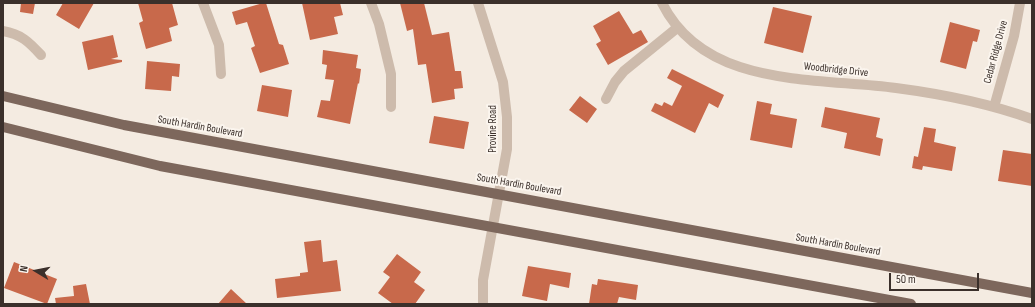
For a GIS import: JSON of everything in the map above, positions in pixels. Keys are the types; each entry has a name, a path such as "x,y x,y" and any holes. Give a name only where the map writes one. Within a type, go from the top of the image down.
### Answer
{"main road":[{"name":"South Hardin Boulevard","path":"3,96 124,125 1032,293"},
{"path":"3,127 160,166 911,304"}],"street":[{"path":"203,3 219,45 221,74"},
{"path":"371,3 379,24 391,74 391,107"},
{"name":"Provine Road","path":"478,3 503,82 507,117 507,149 483,280 483,304"},
{"name":"Woodbridge Drive","path":"662,3 667,14 694,44 704,51 740,68 803,79 895,88 956,97 1032,119"},
{"name":"Cedar Ridge Drive","path":"994,107 1014,36 1020,3"},
{"path":"606,99 615,82 624,71 678,28"},
{"path":"3,31 28,40 41,55"}],"building":[{"path":"21,3 35,3 33,14 20,12"},
{"path":"63,3 94,3 79,29 56,15"},
{"path":"138,3 172,3 178,25 169,28 172,41 146,49 139,23 143,21"},
{"path":"266,3 279,44 283,45 289,64 260,73 251,48 255,46 247,22 236,25 232,12"},
{"path":"302,3 340,3 343,15 334,17 338,34 310,40"},
{"path":"400,3 424,3 432,35 449,32 455,71 461,71 463,88 454,89 455,99 432,103 426,64 418,65 413,29 407,31"},
{"path":"773,7 812,16 803,53 764,43"},
{"path":"619,11 633,34 641,30 648,42 608,65 596,44 601,41 593,26"},
{"path":"950,22 980,30 977,42 973,41 966,69 940,62"},
{"path":"113,35 118,57 111,59 122,60 122,62 88,70 82,42"},
{"path":"323,50 358,55 356,68 361,69 350,124 317,117 321,100 330,101 334,80 325,79 327,65 322,64"},
{"path":"147,61 180,64 179,77 172,76 171,91 145,89"},
{"path":"672,69 724,95 718,108 709,103 695,133 651,111 655,103 662,106 664,102 672,106 682,86 667,78"},
{"path":"262,85 292,90 288,117 257,111"},
{"path":"580,96 597,109 587,123 569,110"},
{"path":"757,101 772,104 770,114 797,119 792,148 750,140"},
{"path":"825,107 880,118 876,137 883,139 880,156 844,148 847,133 821,127"},
{"path":"434,116 469,122 464,149 429,143"},
{"path":"924,127 936,129 934,142 956,147 952,171 923,166 922,170 912,168 914,156 918,157"},
{"path":"1003,150 1032,154 1032,186 998,181"},
{"path":"321,240 323,262 337,260 341,291 277,298 275,279 300,276 300,273 308,272 304,242"},
{"path":"397,254 421,272 414,282 425,290 415,304 393,304 378,293 390,277 383,272"},
{"path":"14,262 57,279 47,304 4,288"},
{"path":"528,266 571,273 569,288 550,284 547,301 522,296"},
{"path":"598,279 638,285 636,300 619,297 617,304 589,304 592,284 597,285"},
{"path":"86,284 90,304 56,304 55,298 74,296 73,286"},
{"path":"231,289 247,304 218,304"}]}
